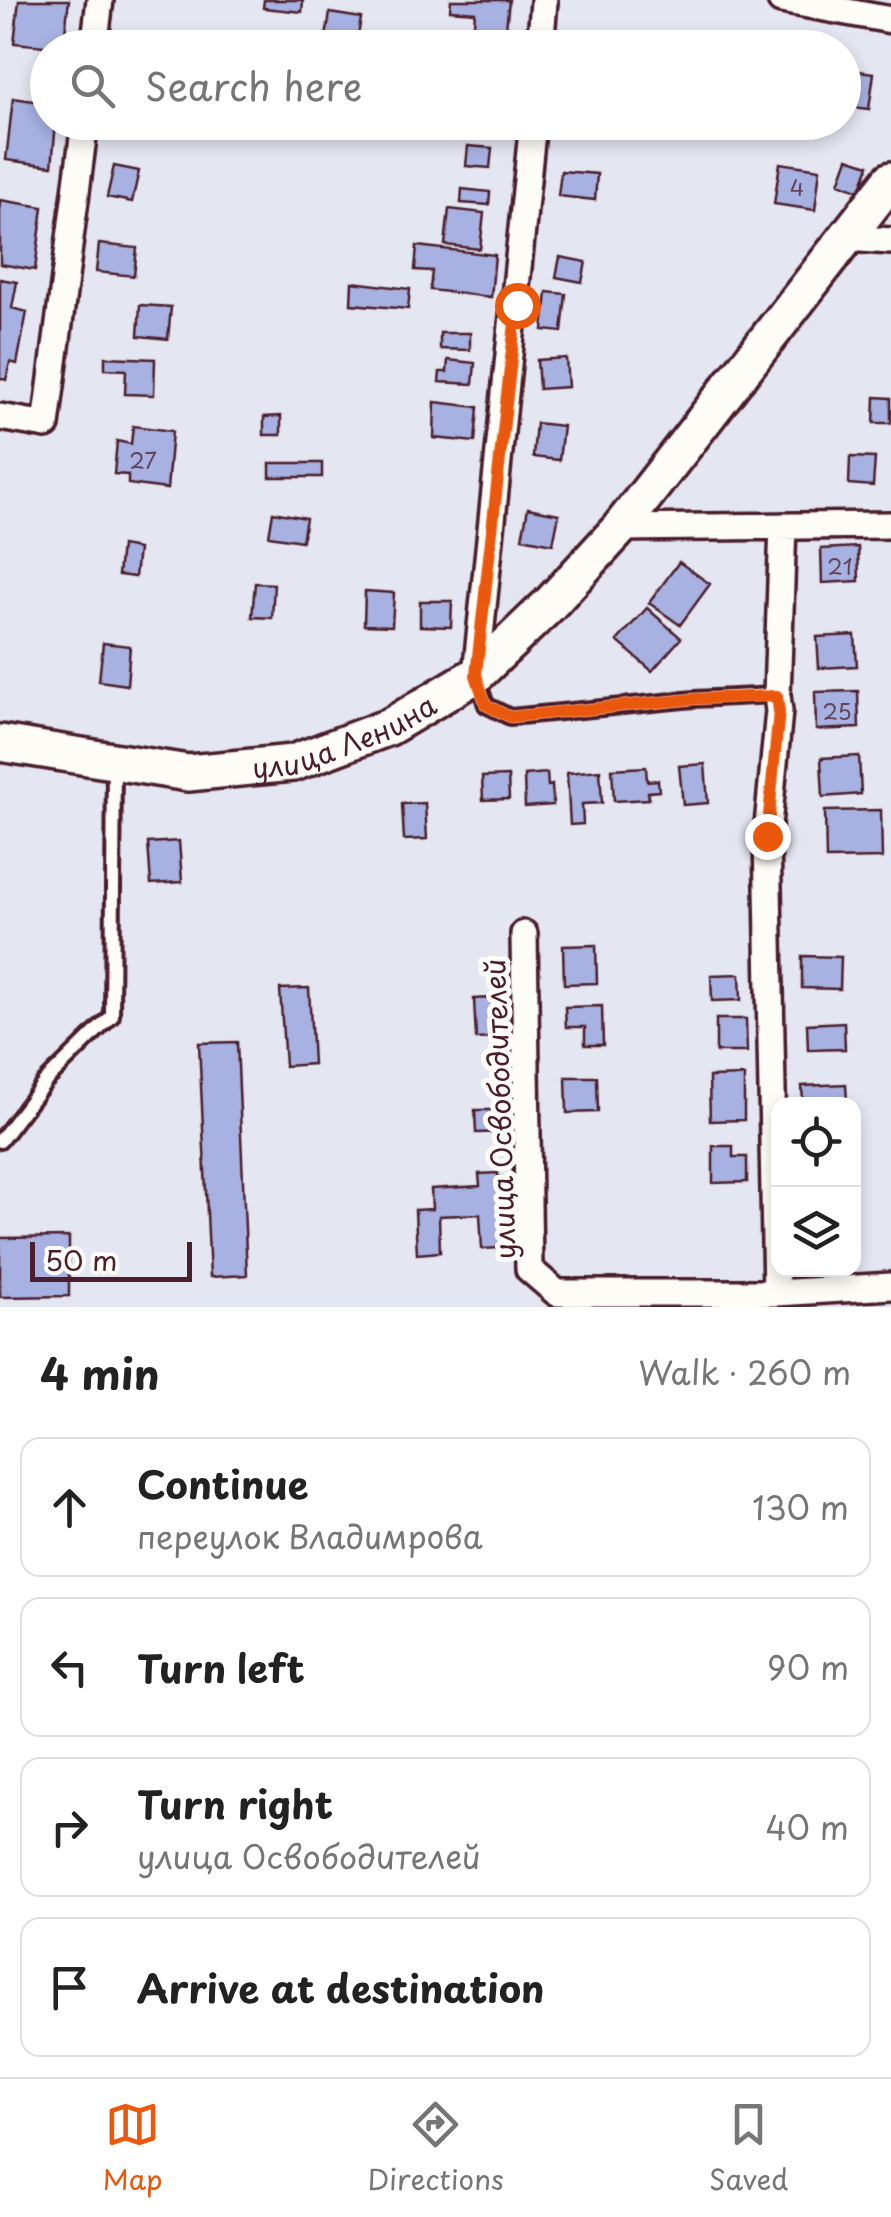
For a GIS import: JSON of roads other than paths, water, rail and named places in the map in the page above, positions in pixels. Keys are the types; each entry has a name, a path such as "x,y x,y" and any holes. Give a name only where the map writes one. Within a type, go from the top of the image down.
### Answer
{"main road":[{"name":"улица Ленина","path":"0,743 188,773 293,763 389,726 476,675 550,604 620,528 891,180"}],"street":[{"path":"96,30 100,0"},
{"path":"781,0 891,20"},
{"path":"542,30 544,2"},
{"path":"0,417 46,425 83,140"},
{"path":"476,675 532,140"},
{"path":"846,238 891,241"},
{"path":"620,528 891,524"},
{"path":"776,1293 767,836 779,711 783,526"},
{"name":"улица Освободителей","path":"524,934 530,1269 557,1293 776,1293 891,1286"}],"lane":[{"path":"476,675 486,705 510,717 694,699 777,696"},
{"path":"0,1141 45,1082 112,1016 114,761"}]}
